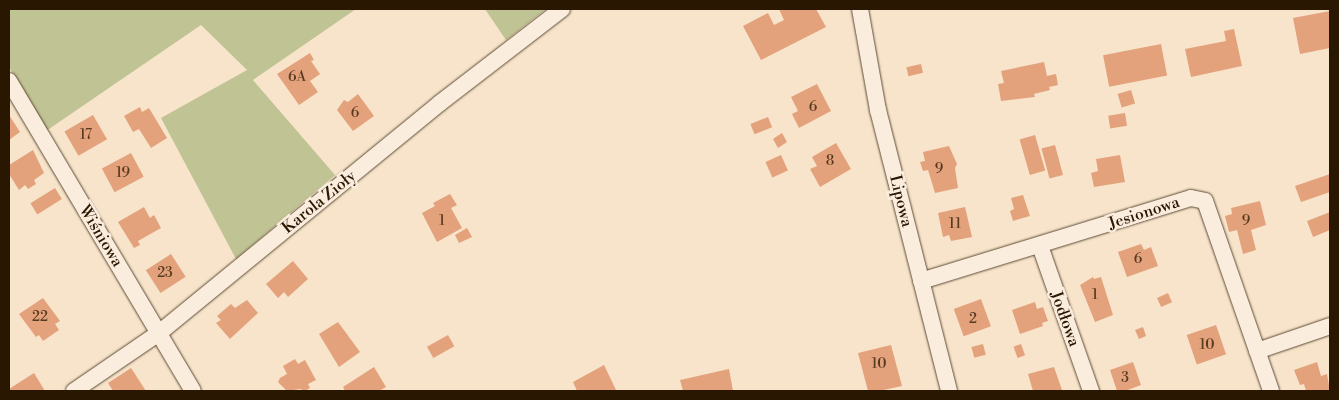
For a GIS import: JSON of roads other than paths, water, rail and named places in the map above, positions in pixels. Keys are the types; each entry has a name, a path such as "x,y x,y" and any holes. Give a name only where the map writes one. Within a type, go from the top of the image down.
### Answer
{"street":[{"name":"Karola Zioły","path":"74,391 159,333 440,103 562,9"},
{"name":"Lipowa","path":"860,9 878,110 950,391"},
{"name":"Wiśniowa","path":"9,81 193,391"},
{"name":"Jesionowa","path":"921,281 1040,246 1190,198 1204,201 1271,391"},
{"name":"Jodłowa","path":"1040,246 1091,391"},
{"path":"1257,351 1330,326"}]}
